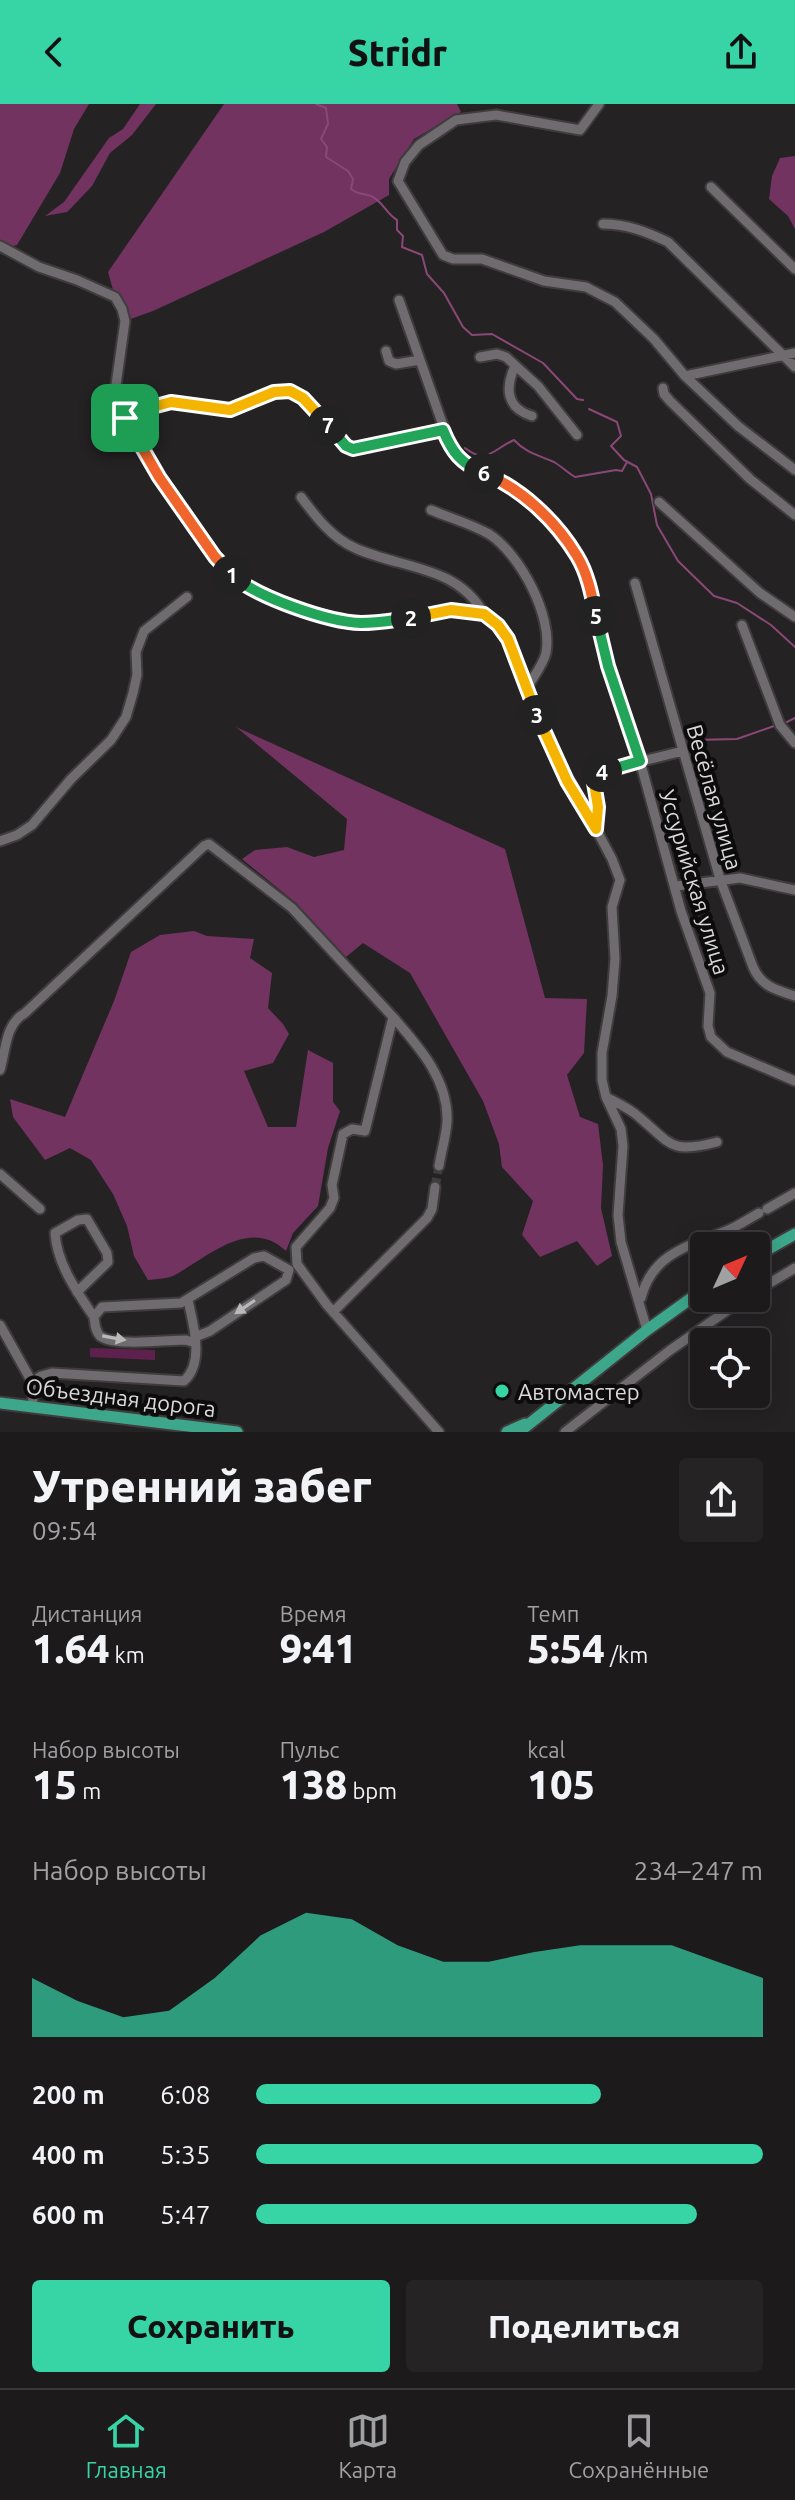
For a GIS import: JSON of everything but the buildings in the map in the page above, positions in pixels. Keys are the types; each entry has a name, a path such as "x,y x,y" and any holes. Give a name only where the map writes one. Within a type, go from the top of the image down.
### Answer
{"main road":[{"path":"770,1248 795,1234"},
{"path":"519,1432 690,1299"},
{"name":"Объездная дорога","path":"0,1403 237,1432"},
{"path":"507,1432 539,1415"}],"street":[{"path":"599,104 580,130 496,115 456,120 419,145 405,162 398,181 443,255 453,259 482,259 544,281 586,287 615,302 654,339 685,376 738,426 795,470"},
{"path":"711,187 795,269"},
{"path":"603,224 641,230 668,242 790,355 795,367"},
{"path":"0,246 39,267 115,297 125,321 115,392 117,405 142,450 196,530 225,569 239,582 273,599 329,618 359,623 387,622 451,610 484,614"},
{"path":"125,418 171,402 230,410 274,392 290,391 303,398 350,448 443,430 399,300"},
{"path":"386,351 389,361 396,364 420,360"},
{"path":"480,357 497,354 506,357 538,386 577,435"},
{"path":"685,376 790,355"},
{"path":"515,366 508,382 508,396 522,413 532,416"},
{"path":"663,388 670,401 750,479 795,515"},
{"name":"Уссурийская улица","path":"443,430 452,451 472,468 500,480 537,507 577,556 588,582 608,666 640,761 681,911 710,993 708,1026 717,1045 727,1052 795,1081"},
{"path":"301,497 320,522 342,540 356,549 437,572 470,595 484,614 498,625 508,639 528,686 544,734 612,859 620,880 612,907 615,959 602,1080 606,1097 621,1129 623,1146 618,1215 621,1242 647,1330"},
{"path":"659,502 760,593 795,617"},
{"path":"431,510 496,540 536,592 546,625 546,653 528,686"},
{"name":"Весёлая улица","path":"635,583 720,879 758,978 769,987 795,996"},
{"path":"0,841 32,825 71,779 111,740 126,717 137,675 136,652 144,631 187,597"},
{"path":"742,625 780,725 795,743"},
{"path":"596,829 595,778 610,769 683,751"},
{"path":"0,1070 11,1023 209,844 292,908 393,1017 426,1058 444,1095 447,1124 439,1166"},
{"path":"676,886 720,879 761,881 795,890"},
{"path":"393,1017 365,1131 352,1129 343,1134 332,1185 333,1200 330,1208 296,1247 297,1264 333,1312 439,1432"},
{"path":"606,1097 638,1116 664,1140 679,1147 691,1149 717,1142"},
{"path":"0,1174 40,1209"},
{"path":"333,1312 427,1218 432,1209 435,1187"},
{"path":"640,1302 644,1286 670,1254 683,1246 729,1230 795,1193"},
{"path":"77,1292 108,1262 107,1253 87,1219 78,1220 55,1233 56,1249 77,1292 94,1317 97,1332 113,1341 195,1340 286,1280 289,1270 264,1256 254,1258 181,1303 102,1307 94,1317"},
{"path":"770,1283 795,1268"},
{"path":"32,1382 52,1373 184,1381 195,1366 195,1340 188,1300"},
{"path":"565,1432 725,1312"},
{"path":"0,1325 32,1382 33,1405"}],"shaded area":[{"path":"0,104 89,104 74,129 60,173 17,245 0,249"},
{"path":"140,104 156,104 132,135 110,153 92,186 67,212 45,216 64,202 109,138 123,129"},
{"path":"224,104 457,104 461,112 414,139 389,179 389,195 324,232 125,321 108,272"},
{"path":"795,156 795,229 788,216 769,199 772,176 780,158"},
{"path":"236,727 505,849 545,998 587,999 584,1053 567,1075 580,1117 598,1124 603,1165 601,1208 612,1256 597,1266 577,1241 540,1257 522,1235 533,1201 502,1167 499,1144 483,1101 410,973 363,943 346,957 296,903 242,859 255,850 287,847 314,857 344,850 347,819"},
{"path":"194,931 207,936 254,939 250,958 272,973 268,1008 289,1034 273,1063 244,1071 268,1127 296,1127 308,1050 333,1063 333,1102 340,1111 328,1148 318,1206 293,1233 286,1251 272,1241 243,1239 214,1251 173,1276 148,1280 134,1256 127,1226 113,1194 91,1160 70,1148 45,1160 13,1117 10,1099 65,1117 114,1001 131,952 160,935"},
{"path":"90,1348 155,1350 155,1360 90,1357"}],"waterway":[{"path":"316,104 326,108 328,124 321,139 327,147 326,157 348,171 353,179 351,189 375,198 397,220 397,230 403,236 402,247 422,255 427,274 444,293 463,327 472,335 492,334 543,363 577,399 583,400"},
{"path":"589,409 617,422 621,436 611,446 624,460 637,467 651,494 657,525 678,561 714,596 737,603 771,625 795,647"},
{"path":"465,448 484,456 514,440 575,477 622,471 627,462"},
{"path":"785,723 795,718"},
{"path":"693,740 737,739 774,726"}],"tunnel":[{"path":"435,1187 439,1166"}],"place":[{"name":"Автомастер","path":"502,1391"}],"route":[{"path":"290,391 303,398 346,446 353,449 443,430 452,451 460,460 500,480 537,507 577,556 588,582 608,666 640,761 610,769 595,778 598,807 596,829 544,734 528,686 508,639 498,625 484,614 451,610 387,622 359,623 329,618 273,599 239,582 215,557 159,477 125,418 171,402 230,410 274,392 290,391"}]}
